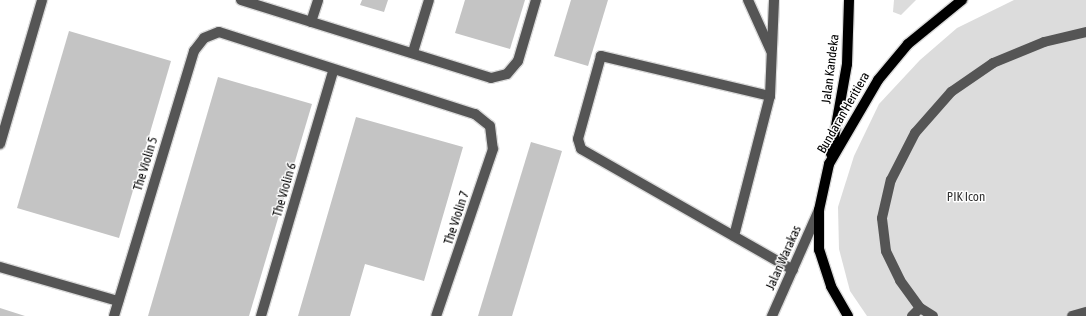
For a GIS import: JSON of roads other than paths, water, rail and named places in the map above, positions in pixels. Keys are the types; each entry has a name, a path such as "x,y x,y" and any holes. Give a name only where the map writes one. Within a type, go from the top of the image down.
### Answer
{"main road":[{"name":"Jalan Kandeka","path":"829,164 847,64 849,0"},
{"name":"Bundaran Heritiera","path":"848,316 831,286 819,250 819,210 829,164 878,80 908,44 962,0"}],"street":[{"path":"0,144 42,0"},
{"path":"241,0 413,52 491,78 507,74 518,61 536,0"},
{"path":"311,22 318,0"},
{"path":"413,52 429,0"},
{"path":"748,0 772,53"},
{"path":"734,236 770,96 774,0"},
{"name":"The Violin 5","path":"114,316 194,51 204,38 219,32 333,71"},
{"path":"933,316 920,308 900,280 886,251 882,218 891,180 915,133 952,92 993,63 1044,42 1086,32"},
{"path":"770,96 601,56 578,139 581,149 793,270"},
{"name":"The Violin 7","path":"333,71 475,114 490,126 493,149 436,316"},
{"name":"The Violin 6","path":"261,316 333,71"},
{"name":"Jalan Warakas","path":"772,316 819,210"},
{"path":"0,267 118,302"},
{"path":"912,316 920,308"},
{"path":"1072,316 1086,312"}],"park label":[{"name":"PIK Icon","path":"966,197"}]}
